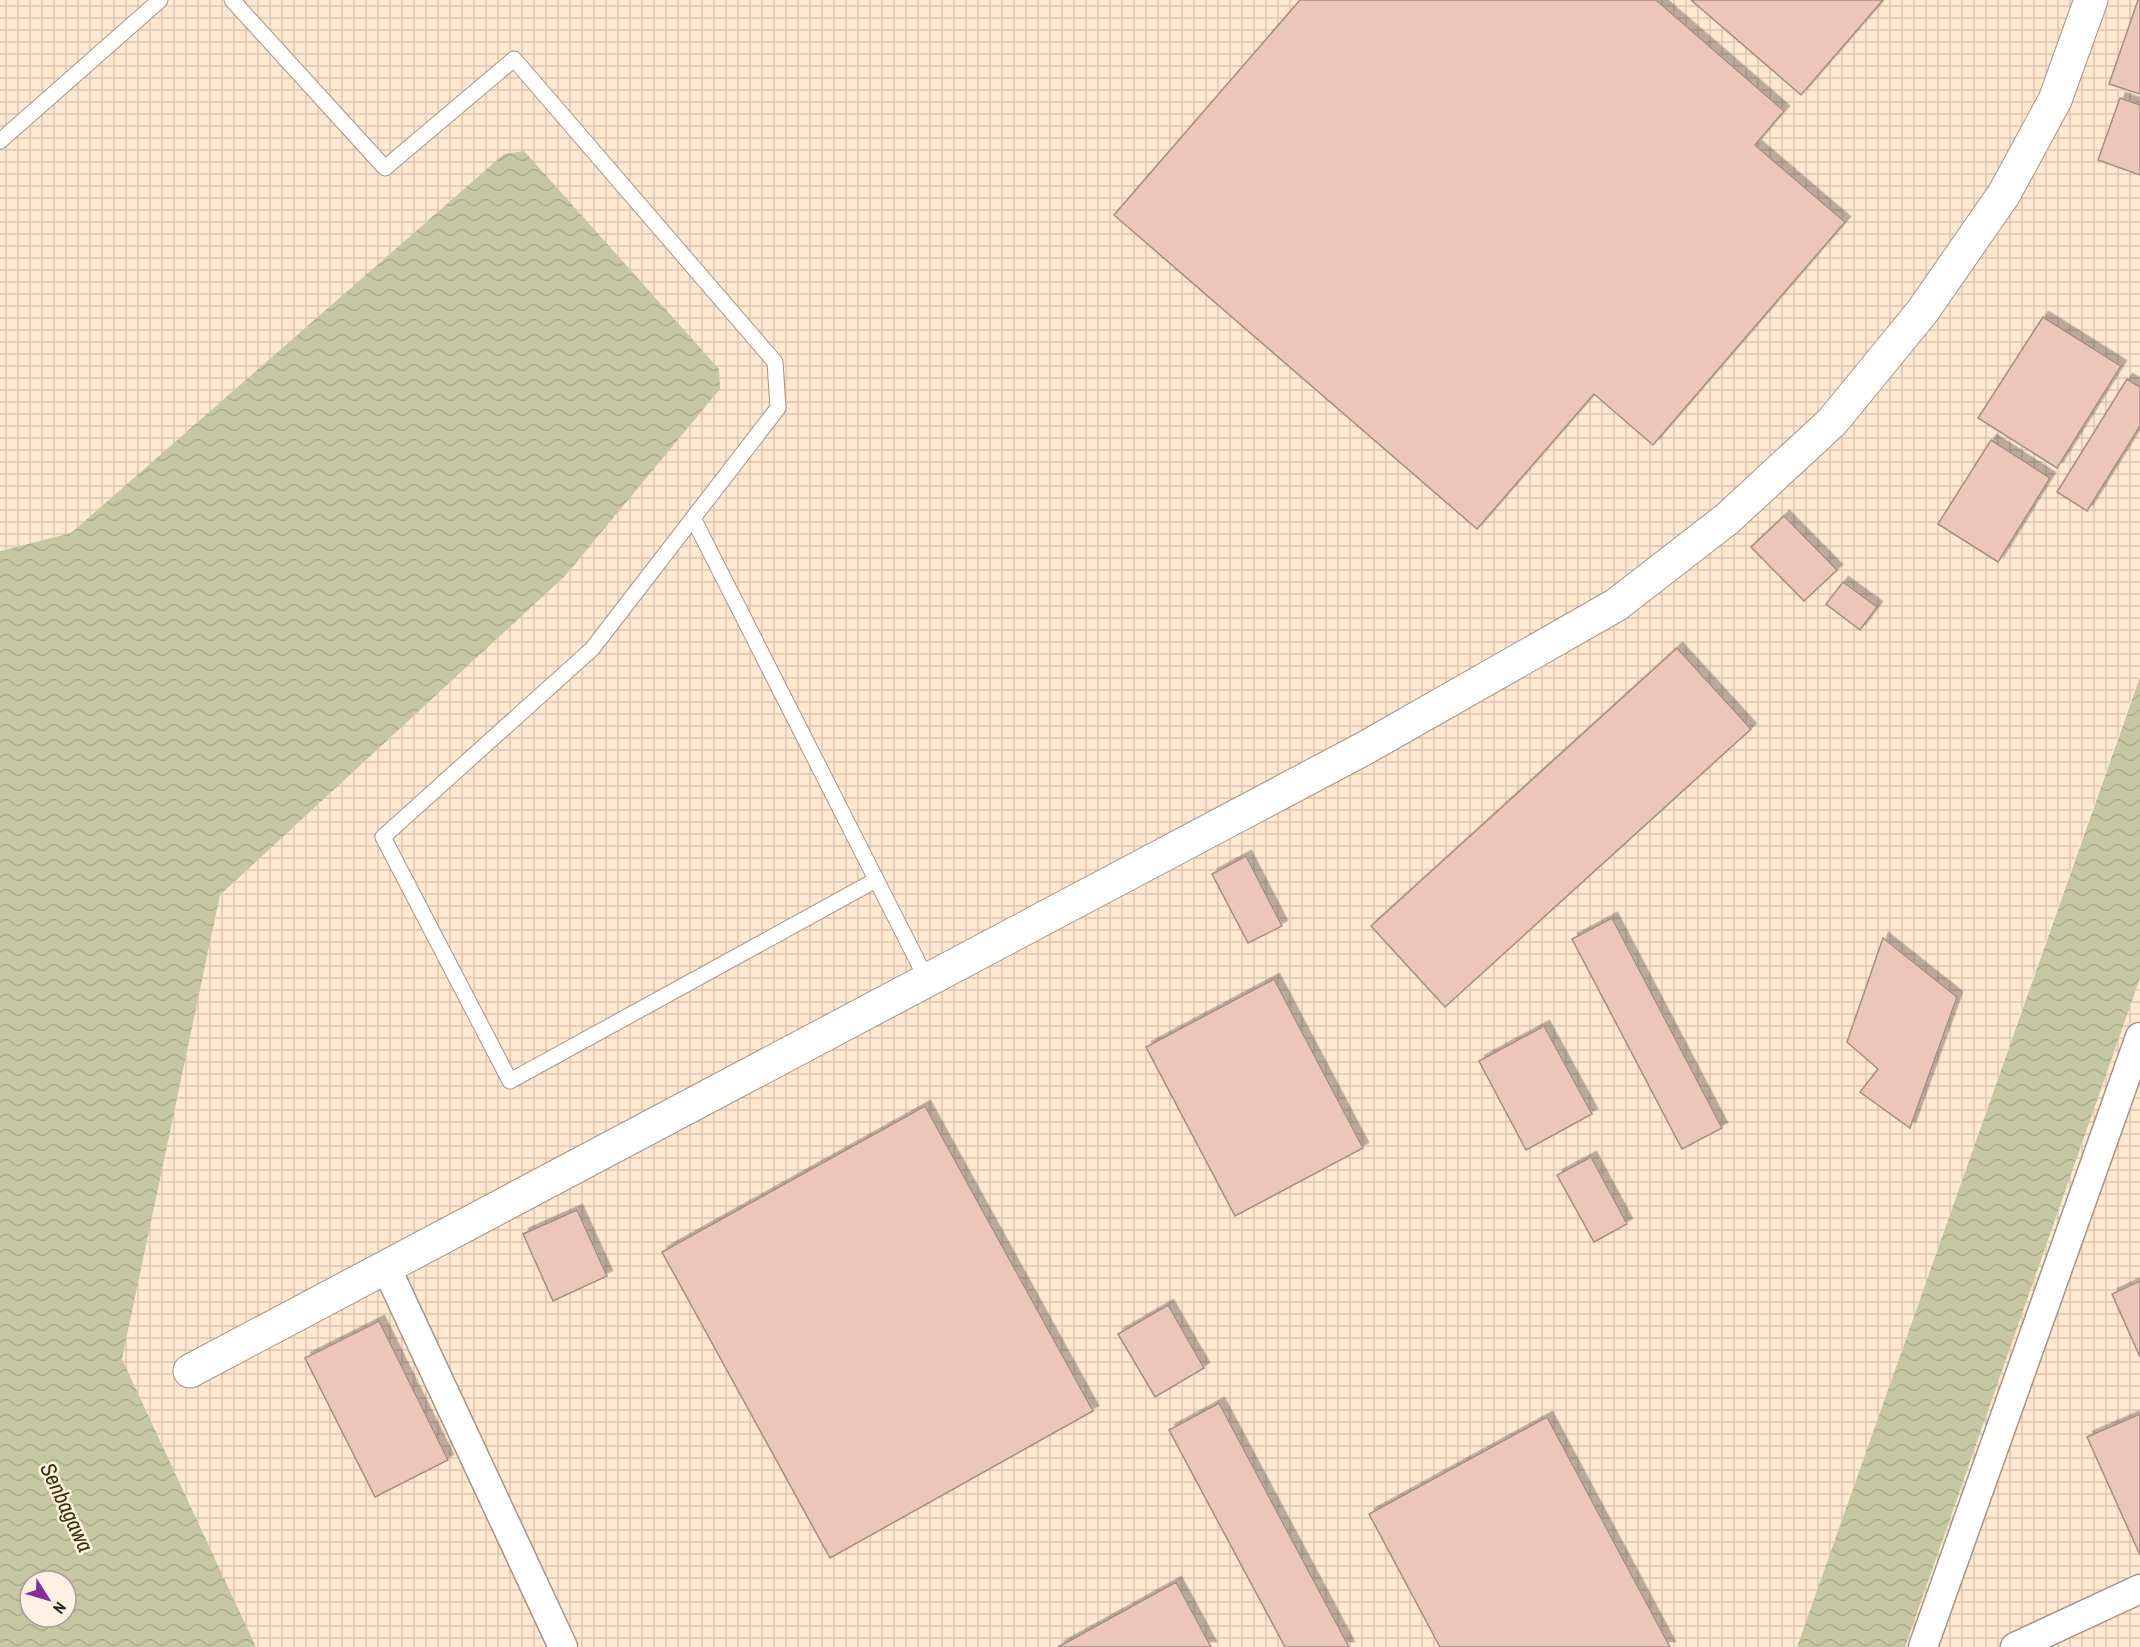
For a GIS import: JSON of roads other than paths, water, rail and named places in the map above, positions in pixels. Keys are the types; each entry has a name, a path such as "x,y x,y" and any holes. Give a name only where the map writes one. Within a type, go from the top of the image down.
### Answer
{"street":[{"path":"190,1371 1365,748 1616,605 1727,519 1832,422 1928,303 2004,194 2055,100 2091,0"},
{"path":"1923,1647 2140,1037"},
{"path":"386,1267 563,1647"},
{"path":"2015,1647 2140,1589"}],"lane":[{"path":"0,141 160,0"},
{"path":"232,0 385,168 514,59 775,362 778,408 592,649 383,837 510,1081 876,880"},
{"path":"693,518 927,980"}],"water":[{"name":"Senbagawa","path":"524,151 719,369 720,389 566,575 220,895 122,1359 256,1647 0,1647 0,551 71,533 504,154"},
{"path":"2140,677 2140,978 1905,1647 1797,1647"}]}
